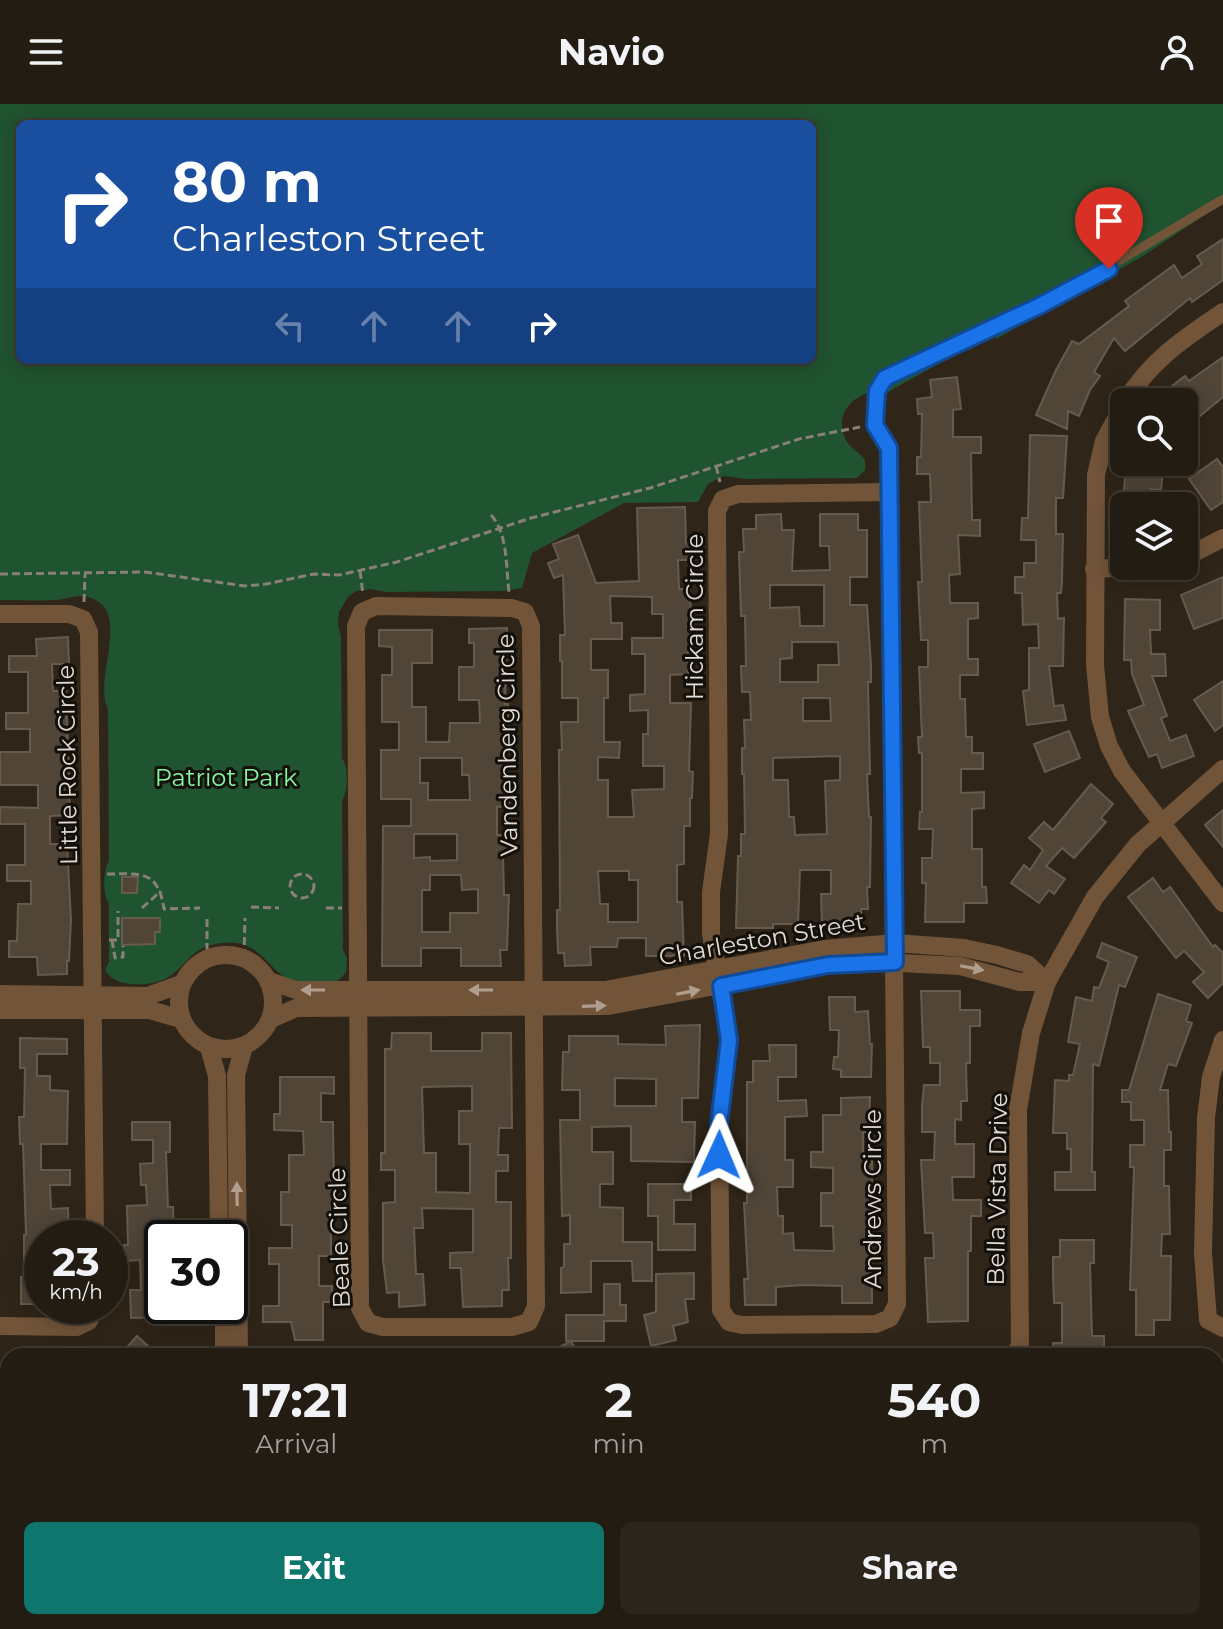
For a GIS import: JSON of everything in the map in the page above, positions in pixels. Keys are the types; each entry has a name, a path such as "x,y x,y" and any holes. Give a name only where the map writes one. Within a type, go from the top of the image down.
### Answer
{"street":[{"path":"1133,388 1141,376 1167,351 1223,312"},
{"path":"875,425 889,448 895,952"},
{"path":"1110,430 1096,475 1095,665 1100,717 1109,746 1122,771 1223,903"},
{"name":"Hickam Circle","path":"720,978 711,934 719,834 717,511 723,499 738,494 890,492"},
{"path":"1198,551 1223,538"},
{"path":"1094,569 1110,568"},
{"name":"Vandenberg Circle","path":"362,612 376,606 512,608 525,612 531,626 533,999"},
{"path":"359,1000 356,626 362,612"},
{"path":"0,614 69,614 83,619"},
{"name":"Little Rock Circle","path":"83,619 89,632 95,1220"},
{"name":"Bella Vista Drive","path":"1020,1348 1018,1110 1031,1033 1047,982 1095,897 1138,844 1223,769"},
{"name":"Charleston Street","path":"271,1019 296,1008 359,1000 533,999 720,978 825,949 895,952 964,948 1027,964 1047,982"},
{"name":"Andrews Circle","path":"720,978 729,1040 719,1124 721,1310 729,1322 742,1325 876,1324 890,1318 897,1304 895,952"},
{"path":"226,955 244,957 259,966 269,981 274,1000 271,1019 260,1035 244,1046 227,1049 209,1047 192,1035 181,1019 178,1002 181,984 192,969 207,958 226,955"},
{"name":"Charleston Street","path":"269,981 296,990 359,1000"},
{"path":"0,1010 148,996 181,984"},
{"path":"0,994 94,1002 150,1010 181,1019"},
{"name":"Beale Circle","path":"359,1000 360,1308 368,1323 383,1327 512,1327 529,1322 536,1306 533,999"},
{"path":"1223,1040 1211,1077 1206,1118 1203,1253 1208,1320 1223,1328"},
{"path":"239,1348 236,1075 244,1046"},
{"path":"209,1047 217,1076 219,1220"},
{"path":"0,1326 77,1327 83,1324"},
{"path":"224,1324 224,1348"}],"lane":[{"path":"875,425 877,391 885,378 1065,293 1223,199"}],"path":[{"path":"0,574 145,572 245,586 314,574 332,576 397,562 561,509 650,488 799,439 875,425"},
{"path":"491,515 499,528 512,608"},
{"path":"360,571 362,612"},
{"path":"83,619 85,574"},
{"path":"92,875 138,874 154,880 161,891 164,909 200,908"},
{"path":"297,875 308,876 312,880 312,892 301,898 292,892 291,882 297,875"},
{"path":"142,908 161,891"},
{"path":"251,907 279,908"},
{"path":"118,911 115,958 123,957 123,946"},
{"path":"244,957 245,918"},
{"path":"207,919 207,958"}],"green space":[{"name":"Patriot Park","path":"0,104 1223,104 1223,203 1143,256 996,339 994,333 888,392 867,393 850,404 842,421 843,431 847,442 865,460 865,470 857,478 747,479 723,476 708,484 698,502 624,503 532,553 522,588 504,591 386,592 371,589 356,591 348,597 339,612 338,624 341,638 342,758 347,780 342,801 343,949 347,959 346,972 337,981 318,983 287,978 250,947 233,943 210,945 202,949 173,974 158,982 123,983 109,975 105,969 109,962 109,904 104,882 109,860 108,709 104,696 110,630 108,615 101,604 88,597 0,600"}],"building":[{"path":"1223,239 1223,280 1192,302 1190,298 1125,351 1114,338 1094,372 1100,376 1079,416 1068,411 1067,429 1036,415 1072,341 1079,344 1129,306 1125,301 1174,265 1182,278 1202,264 1197,256"},
{"path":"1223,357 1223,397 1200,416 1198,388 1172,386 1185,376 1189,381"},
{"path":"957,377 961,409 953,410 953,437 981,437 981,453 971,453 972,520 980,520 980,536 958,535 960,574 949,575 950,603 978,603 978,618 968,619 968,659 978,659 978,675 960,675 960,699 965,699 966,737 972,737 972,753 983,753 983,769 961,769 961,793 984,792 984,808 972,809 972,849 982,849 982,887 986,887 987,903 964,903 964,922 925,922 926,883 922,883 922,858 932,858 933,829 919,829 922,753 919,753 918,737 922,737 919,667 928,667 928,640 921,640 919,502 931,502 930,474 917,474 917,457 921,457 922,414 918,414 917,399 932,397 930,380"},
{"path":"1030,435 1067,436 1063,498 1056,498 1056,534 1063,534 1061,593 1057,593 1058,619 1064,618 1063,666 1049,666 1054,706 1063,705 1066,720 1027,725 1023,691 1029,690 1029,648 1039,648 1038,624 1023,625 1022,593 1015,593 1015,577 1024,577 1024,563 1036,563 1036,540 1021,540 1022,518 1028,518"},
{"path":"1217,459 1223,467 1223,502 1211,510 1189,479 1198,476 1198,473"},
{"path":"1125,476 1162,476 1161,490 1124,492"},
{"path":"685,507 686,543 691,543 692,560 678,560 679,589 690,589 692,646 688,646 688,674 670,675 670,703 691,703 689,771 693,772 690,826 684,826 684,864 677,865 677,902 682,902 684,956 646,956 646,938 618,938 617,947 590,947 591,965 565,966 564,953 558,953 557,928 557,910 560,910 559,750 562,750 561,722 578,722 578,698 562,698 560,635 565,635 563,575 554,578 548,563 559,559 553,544 578,535 596,583 639,581 637,508","holes":["610,596 652,597 652,614 663,614 663,638 632,638 632,654 645,654 645,694 630,695 630,711 648,710 648,734 643,734 643,766 664,766 664,789 632,790 634,817 608,817 608,780 598,780 598,757 619,758 620,742 604,742 604,698 608,698 608,670 591,670 591,639 622,639 622,623 611,623","598,871 629,871 629,880 638,880 638,922 608,922 608,904 600,904"]},
{"path":"781,514 782,530 794,530 792,571 830,570 829,546 820,546 820,514 858,514 858,530 867,530 867,577 850,577 850,605 867,605 871,665 871,682 868,682 870,774 867,774 871,817 870,887 867,887 868,909 861,909 861,925 822,927 821,894 831,894 831,870 800,870 798,924 736,928 738,856 741,856 741,834 745,834 742,774 744,720 751,720 750,692 742,692 741,666 746,666 745,616 741,616 739,552 744,552 743,529 756,529 756,515","holes":["770,585 824,585 824,626 800,626 799,607 770,608","792,642 838,642 839,665 818,665 818,682 780,682 780,659 792,658","803,698 830,698 831,721 803,721","840,756 840,780 825,781 827,834 795,835 794,817 789,817 788,780 773,780 773,758"]},
{"path":"1223,577 1223,618 1194,629 1181,595"},
{"path":"1125,599 1160,600 1160,630 1150,630 1151,654 1165,654 1166,676 1152,676 1167,716 1161,718 1170,741 1186,735 1194,756 1162,768 1157,754 1149,757 1128,711 1144,705 1132,674 1131,660 1124,660"},
{"path":"507,628 505,704 508,704 509,731 505,731 509,806 497,807 497,835 510,835 510,852 503,852 504,895 509,895 507,950 500,950 501,966 461,966 461,948 421,948 421,966 382,966 383,826 411,826 411,799 381,799 381,750 399,750 399,722 382,722 382,675 392,675 392,647 379,646 379,630 432,630 432,663 412,663 412,707 426,707 426,742 449,742 450,723 480,723 479,700 459,700 459,667 474,667 474,643 469,643 469,629","holes":["420,758 462,758 462,775 469,775 470,800 428,800 428,783 420,783","414,834 457,834 457,860 414,858","430,875 461,875 462,890 478,889 478,913 450,913 450,932 422,932 422,890 430,890"]},
{"path":"68,637 69,664 52,664 53,691 66,691 70,815 50,816 50,844 67,844 71,920 69,961 67,974 38,975 37,957 9,957 9,941 17,941 18,904 31,904 31,881 7,881 7,865 25,865 25,824 0,824 0,807 38,808 38,785 0,785 0,752 30,752 30,729 6,729 6,713 28,713 28,672 9,672 9,656 37,656 36,639"},
{"path":"1223,681 1223,725 1215,731 1194,700"},
{"path":"1069,731 1080,758 1045,772 1034,744"},
{"path":"1091,784 1113,804 1101,818 1106,822 1074,858 1062,848 1046,866 1065,879 1054,894 1049,890 1039,903 1011,883 1024,865 1030,870 1043,850 1029,838 1044,822 1053,830"},
{"path":"1223,810 1223,847 1205,825"},
{"path":"122,877 138,877 137,893 122,893"},
{"path":"1153,878 1163,892 1170,887 1213,947 1215,945 1223,953 1223,983 1208,998 1193,982 1204,972 1184,951 1176,958 1128,897"},
{"path":"122,918 160,918 160,932 155,932 155,944 122,945"},
{"path":"1102,943 1137,957 1125,987 1119,985 1099,1066 1093,1064 1092,1172 1095,1172 1095,1190 1055,1190 1055,1172 1071,1172 1071,1149 1067,1149 1067,1133 1053,1133 1055,1080 1069,1081 1069,1075 1073,1075 1080,1044 1068,1042 1076,997 1092,1001 1094,987 1099,988 1109,962 1097,957"},
{"path":"921,991 960,991 960,1010 980,1010 980,1026 970,1026 970,1063 966,1063 967,1101 961,1101 961,1120 955,1119 955,1144 974,1144 974,1177 952,1177 953,1200 981,1200 981,1216 971,1216 968,1321 928,1322 925,1258 934,1258 933,1233 925,1233 921,1160 934,1160 935,1132 922,1132 922,1106 924,1085 940,1085 940,1063 930,1063 930,1047 923,1047"},
{"path":"1158,994 1191,1005 1186,1021 1192,1023 1176,1066 1168,1064 1160,1090 1168,1090 1171,1132 1171,1150 1164,1150 1164,1186 1169,1186 1170,1234 1162,1234 1161,1256 1171,1256 1170,1320 1154,1320 1154,1335 1136,1335 1136,1290 1130,1290 1134,1167 1130,1167 1130,1145 1144,1145 1144,1120 1131,1120 1131,1102 1122,1102 1122,1090 1129,1090"},
{"path":"829,997 855,997 855,1012 868,1011 872,1044 871,1077 841,1077 841,1070 833,1069 834,1057 838,1057 839,1030 830,1030"},
{"path":"700,1025 698,1098 682,1098 682,1122 695,1122 694,1162 631,1161 631,1126 592,1127 592,1152 613,1152 613,1184 600,1184 600,1207 623,1208 623,1242 652,1242 652,1281 633,1281 632,1261 591,1261 591,1292 561,1293 564,1244 570,1244 570,1215 562,1216 560,1120 580,1120 580,1090 562,1090 563,1052 569,1052 569,1036 618,1036 618,1044 666,1045 665,1026","holes":["615,1078 656,1079 656,1106 615,1106"]},
{"path":"392,1033 431,1033 431,1051 482,1051 482,1033 511,1033 512,1128 499,1128 498,1155 508,1155 508,1171 496,1171 496,1202 511,1202 509,1290 502,1290 502,1306 463,1307 461,1268 450,1268 450,1253 473,1252 473,1209 422,1208 423,1228 414,1228 416,1274 423,1274 425,1305 399,1307 399,1292 387,1293 383,1260 383,1203 395,1202 395,1170 381,1170 381,1153 385,1153 385,1049 391,1049","holes":["472,1086 472,1111 459,1111 459,1144 470,1144 470,1193 436,1192 436,1153 424,1153 422,1087"]},
{"path":"20,1038 67,1039 67,1054 37,1054 37,1076 50,1076 50,1090 68,1091 67,1144 41,1144 41,1170 70,1170 70,1185 50,1185 51,1209 68,1208 68,1220 26,1220 19,1117 24,1117 25,1068 20,1068"},
{"path":"769,1045 796,1045 796,1077 778,1077 778,1101 806,1100 807,1116 785,1117 785,1160 793,1160 793,1187 777,1187 778,1216 783,1216 783,1234 793,1233 794,1250 834,1251 833,1226 821,1226 821,1193 833,1193 833,1168 811,1167 811,1152 823,1152 823,1115 841,1115 841,1098 870,1097 869,1132 863,1132 863,1161 872,1161 872,1303 842,1303 842,1286 803,1285 776,1287 776,1305 745,1305 744,1279 748,1279 744,1203 747,1203 747,1082 753,1082 753,1061 770,1061"},
{"path":"280,1077 334,1077 334,1094 321,1093 321,1122 333,1122 334,1192 331,1256 319,1256 319,1286 332,1286 332,1302 323,1302 323,1340 295,1340 291,1322 263,1322 263,1306 279,1306 279,1264 269,1264 269,1248 292,1248 292,1225 281,1225 281,1192 289,1192 289,1155 304,1155 303,1131 274,1130 274,1114 280,1114"},
{"path":"132,1122 170,1122 170,1152 166,1152 168,1207 173,1207 173,1220 144,1220 144,1318 131,1318 130,1290 141,1290 140,1260 128,1261 127,1206 147,1205 146,1185 141,1185 140,1164 153,1163 153,1140 132,1140"},
{"path":"648,1184 691,1184 691,1200 674,1200 674,1224 695,1224 695,1250 658,1250 658,1216 648,1216"},
{"path":"1060,1240 1094,1240 1094,1263 1090,1263 1092,1336 1104,1336 1104,1348 1053,1348 1053,1343 1062,1343 1062,1303 1054,1303 1053,1274 1053,1257 1060,1257"},
{"path":"694,1273 694,1299 685,1299 688,1322 673,1326 676,1340 651,1346 644,1315 656,1312 656,1274"},
{"path":"21,1277 24,1277 24,1304 21,1304"},
{"path":"604,1284 620,1284 620,1305 626,1305 626,1321 604,1321 604,1341 566,1341 566,1315 604,1315"},
{"path":"137,1336 150,1348 126,1348"},
{"path":"571,1341 575,1348 557,1348"}],"route":[{"path":"719,1155 719,1124 729,1040 721,986 828,965 895,962 889,448 875,425 877,391 885,378 986,332 1109,269"}]}
